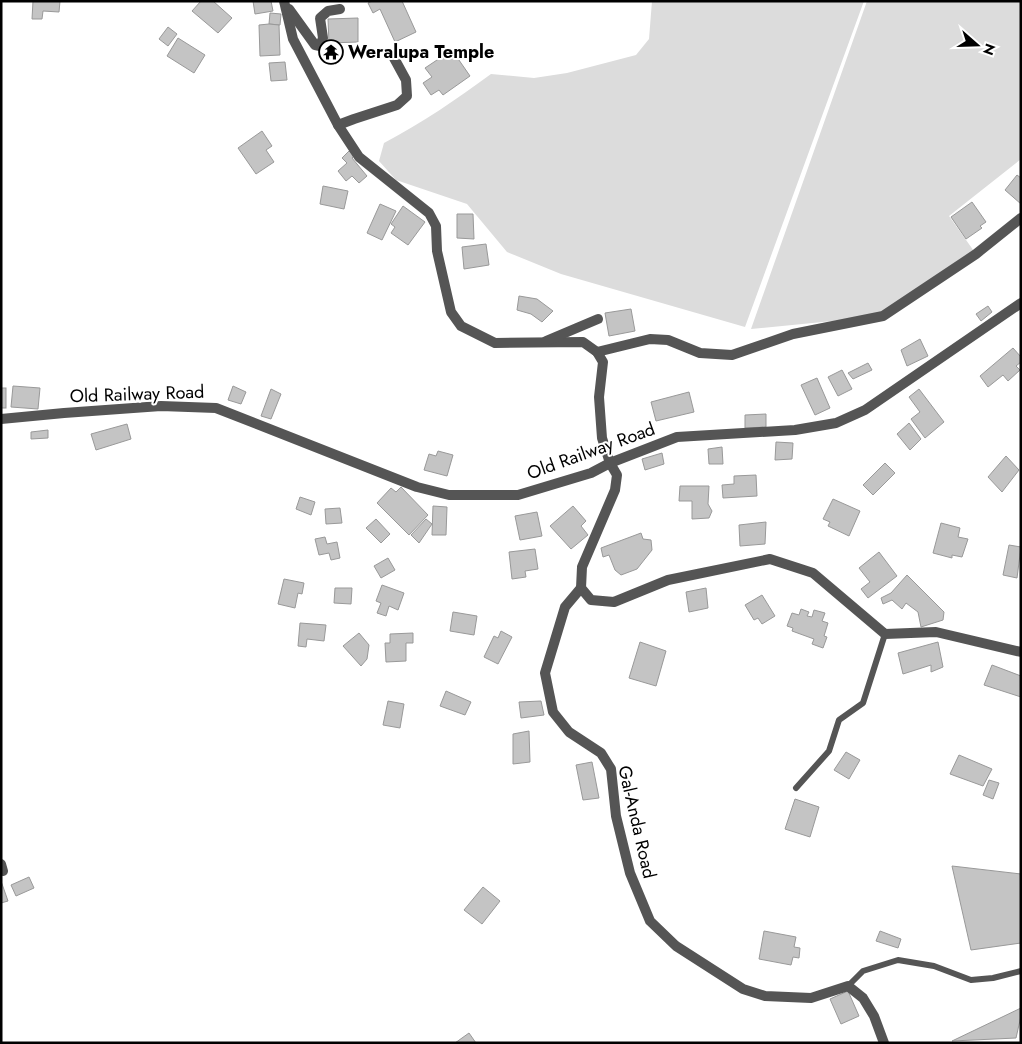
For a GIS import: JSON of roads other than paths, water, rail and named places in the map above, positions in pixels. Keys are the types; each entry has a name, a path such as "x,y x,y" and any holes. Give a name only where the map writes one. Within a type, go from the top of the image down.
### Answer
{"street":[{"path":"284,3 315,46 320,46 323,38 320,18 328,11 340,9"},
{"path":"284,3 293,39 338,125 359,157 428,214 436,226 437,251 451,312 461,326 495,343 583,342 597,352 603,362 599,397 602,438 610,463 617,475 615,490 582,566 581,588 591,600 614,602 668,580 770,560 812,573 885,634 936,632 1021,652"},
{"path":"338,125 397,105 407,96 406,80 394,58"},
{"path":"597,352 650,339 668,340 700,353 732,355 794,334 883,316 976,254 1021,218"},
{"name":"Old Railway Road","path":"1,419 160,406 216,408 417,487 449,496 518,495 591,473 610,463 677,437 795,430 836,423 865,410 1021,303"},
{"path":"540,343 598,319"},
{"name":"Gal-Anda Road","path":"581,588 565,608 545,673 553,712 569,732 601,753 611,769 616,816 630,873 650,921 676,946 743,989 757,994 811,998 848,986"},
{"path":"848,986 863,998 874,1016 884,1043"}],"lane":[{"path":"796,788 829,751 839,720 863,703 885,634"},
{"path":"848,986 864,971 898,960 934,966 971,980 993,978 1021,971"}],"place":[{"name":"Weralupa Temple","path":"331,52"}]}
